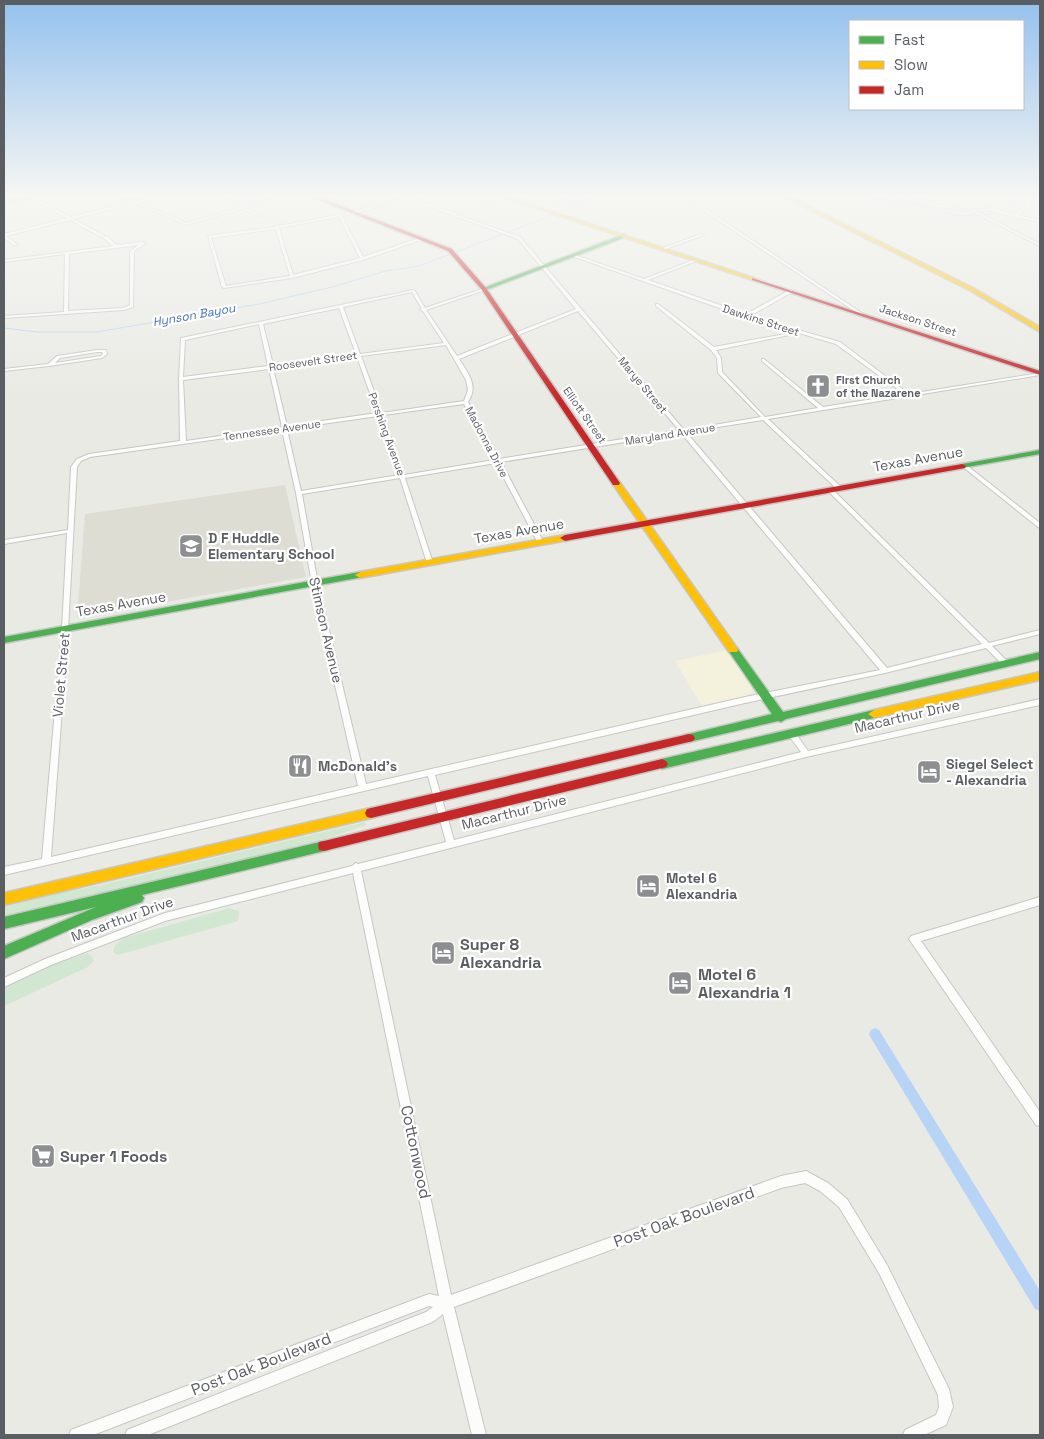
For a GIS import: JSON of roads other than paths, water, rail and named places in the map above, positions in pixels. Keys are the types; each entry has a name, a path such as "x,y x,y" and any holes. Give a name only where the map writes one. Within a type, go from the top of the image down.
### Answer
{"main road":[{"name":"Elliott Street","path":"462,264 484,289 644,524 791,733"},
{"path":"484,289 550,264"},
{"name":"Jackson Street","path":"708,264 1040,373"},
{"path":"921,264 973,290 1040,330"},
{"name":"Texas Avenue","path":"4,640 1040,452"},
{"name":"Macarthur Drive","path":"4,899 1040,656"},
{"name":"Macarthur Drive","path":"4,923 791,733 1040,676"},
{"path":"4,953 87,916 207,873"}],"street":[{"path":"66,313 67,264"},
{"path":"4,316 124,309 132,306 132,264"},
{"path":"218,264 224,287 292,277 342,264"},
{"path":"288,264 292,277"},
{"name":"Marye Street","path":"541,264 743,506 885,671"},
{"name":"Dawkins Street","path":"599,264 797,333 838,343 908,395"},
{"path":"644,280 684,264"},
{"path":"786,264 863,315"},
{"path":"422,310 484,289"},
{"path":"746,316 791,291"},
{"name":"Madonna Drive","path":"341,306 413,292 422,310 456,359 471,387 470,395 466,402 541,543"},
{"path":"657,305 713,349 719,358 720,372 1006,664"},
{"path":"183,442 181,379 183,339 341,306"},
{"name":"Pershing Avenue","path":"341,306 402,476 430,563"},
{"path":"456,359 579,309"},
{"name":"Stimson Avenue","path":"261,323 299,493 315,584 363,789"},
{"path":"713,349 797,333"},
{"name":"Roosevelt Street","path":"181,379 445,344"},
{"path":"4,370 49,365 102,357 105,354 104,351 97,351 59,356 49,365"},
{"path":"764,360 822,409"},
{"name":"Maryland Avenue","path":"299,493 1040,373"},
{"name":"Tennessee Avenue","path":"79,460 88,456 466,402"},
{"name":"Violet Street","path":"46,862 65,629 74,467 79,460"},
{"path":"965,466 1040,526"},
{"path":"4,542 70,531"},
{"path":"4,871 765,696 885,671 1040,632"},
{"name":"Macarthur Drive","path":"4,983 48,962 165,917 806,754 1040,702"},
{"path":"791,733 806,754"},
{"path":"430,773 451,843"},
{"name":"Cottonwood","path":"356,867 448,1303 479,1435"},
{"path":"1040,901 914,939 1040,1121"},
{"name":"Post Oak Boulevard","path":"132,1435 430,1316 448,1303 781,1182 806,1177 824,1187 843,1204 883,1269 944,1394 946,1407 941,1420 910,1435"},
{"name":"Post Oak Boulevard","path":"76,1435 429,1300 448,1303"}],"waterway":[{"name":"Hynson Bayou","path":"4,328 37,332 97,332 259,304 332,287 386,271 424,264"},
{"path":"875,1034 1040,1304"}],"place":[{"name":"First Church of the Nazarene","path":"818,386"},
{"name":"D F Huddle Elementary School","path":"191,546"},
{"name":"McDonald's","path":"300,766"},
{"name":"Siegel Select - Alexandria","path":"929,772"},
{"name":"Motel 6 Alexandria","path":"648,886"},
{"name":"Super 8 Alexandria","path":"443,953"},
{"name":"Motel 6 Alexandria 1","path":"680,983"},
{"name":"Super 1 Foods","path":"43,1156"}]}
